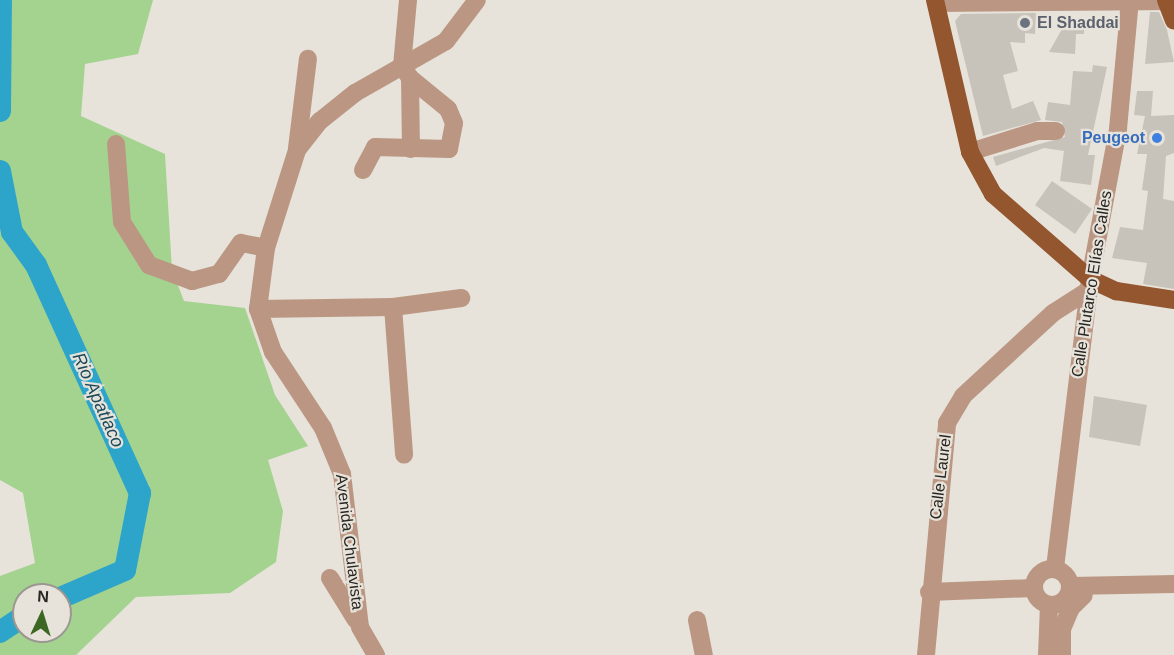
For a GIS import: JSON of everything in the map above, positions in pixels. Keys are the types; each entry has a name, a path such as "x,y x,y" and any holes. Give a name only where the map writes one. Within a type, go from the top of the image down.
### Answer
{"main road":[{"path":"936,1 970,152 993,194 1089,284 1116,291 1174,300"},
{"path":"1169,1 1174,21"}],"street":[{"path":"408,0 406,72 411,149"},
{"name":"Avenida Chulavista","path":"376,655 360,627 342,474 323,428 273,352 258,309 266,248 297,150 320,121 406,72 446,41 477,0"},
{"path":"936,1 1169,1"},
{"name":"Calle Plutarco Elías Calles","path":"1055,568 1089,284 1118,129 1130,1"},
{"path":"297,150 308,59"},
{"path":"363,170 375,147 449,149 454,123 432,92 406,72"},
{"path":"970,152 1037,131 1056,130"},
{"path":"116,144 122,222 149,265 192,281 219,274 241,243 266,248"},
{"name":"Calle Laurel","path":"926,655 929,592 947,423 963,396 1053,313 1089,284"},
{"path":"258,309 393,307 460,298"},
{"path":"393,307 404,455"},
{"path":"1033,588 1044,570 1055,568 1071,586 1174,584"},
{"path":"330,578 360,627"},
{"path":"1049,605 1064,601 1071,586"},
{"path":"1062,655 1062,629 1071,608 1094,586"},
{"path":"929,592 1033,588 1049,605 1047,655"},
{"path":"697,620 704,655"}],"green space":[{"path":"0,0 153,0 138,54 85,64 81,116 165,154 172,270 184,301 245,308 275,395 308,446 268,460 283,511 276,562 230,593 136,597 76,655 0,655 0,576 35,563 23,493 0,480"}],"building":[{"path":"1150,12 1159,12 1167,30 1174,62 1145,64"},
{"path":"1036,13 1035,34 1025,33 1025,43 1010,42 1018,71 1003,75 1012,109 1033,101 1041,120 983,136 955,21 961,14"},
{"path":"1066,22 1084,23 1084,34 1076,34 1075,54 1049,52"},
{"path":"1093,65 1107,67 1088,155 1095,155 1091,185 1060,181 1064,151 1044,148 996,166 993,157 1065,137 1062,122 1045,120 1048,102 1070,105 1073,71 1092,72"},
{"path":"1137,91 1153,91 1151,116 1174,115 1174,153 1166,156 1163,199 1174,201 1174,289 1143,284 1147,263 1112,258 1120,227 1143,230 1148,191 1142,190 1147,154 1137,154 1145,116 1134,115"},
{"path":"1052,181 1092,209 1075,234 1035,205"},
{"path":"1094,396 1147,405 1140,446 1089,437"}],"waterway":[{"name":"Rio Apatlaco","path":"0,111 1,0"},
{"name":"Rio Apatlaco","path":"0,171 12,232 36,265 140,493 125,570 72,593"},
{"name":"Rio Apatlaco","path":"0,632 12,624"}],"place":[{"name":"El Shaddai","path":"1025,23"},
{"name":"Peugeot","path":"1157,138"}]}
